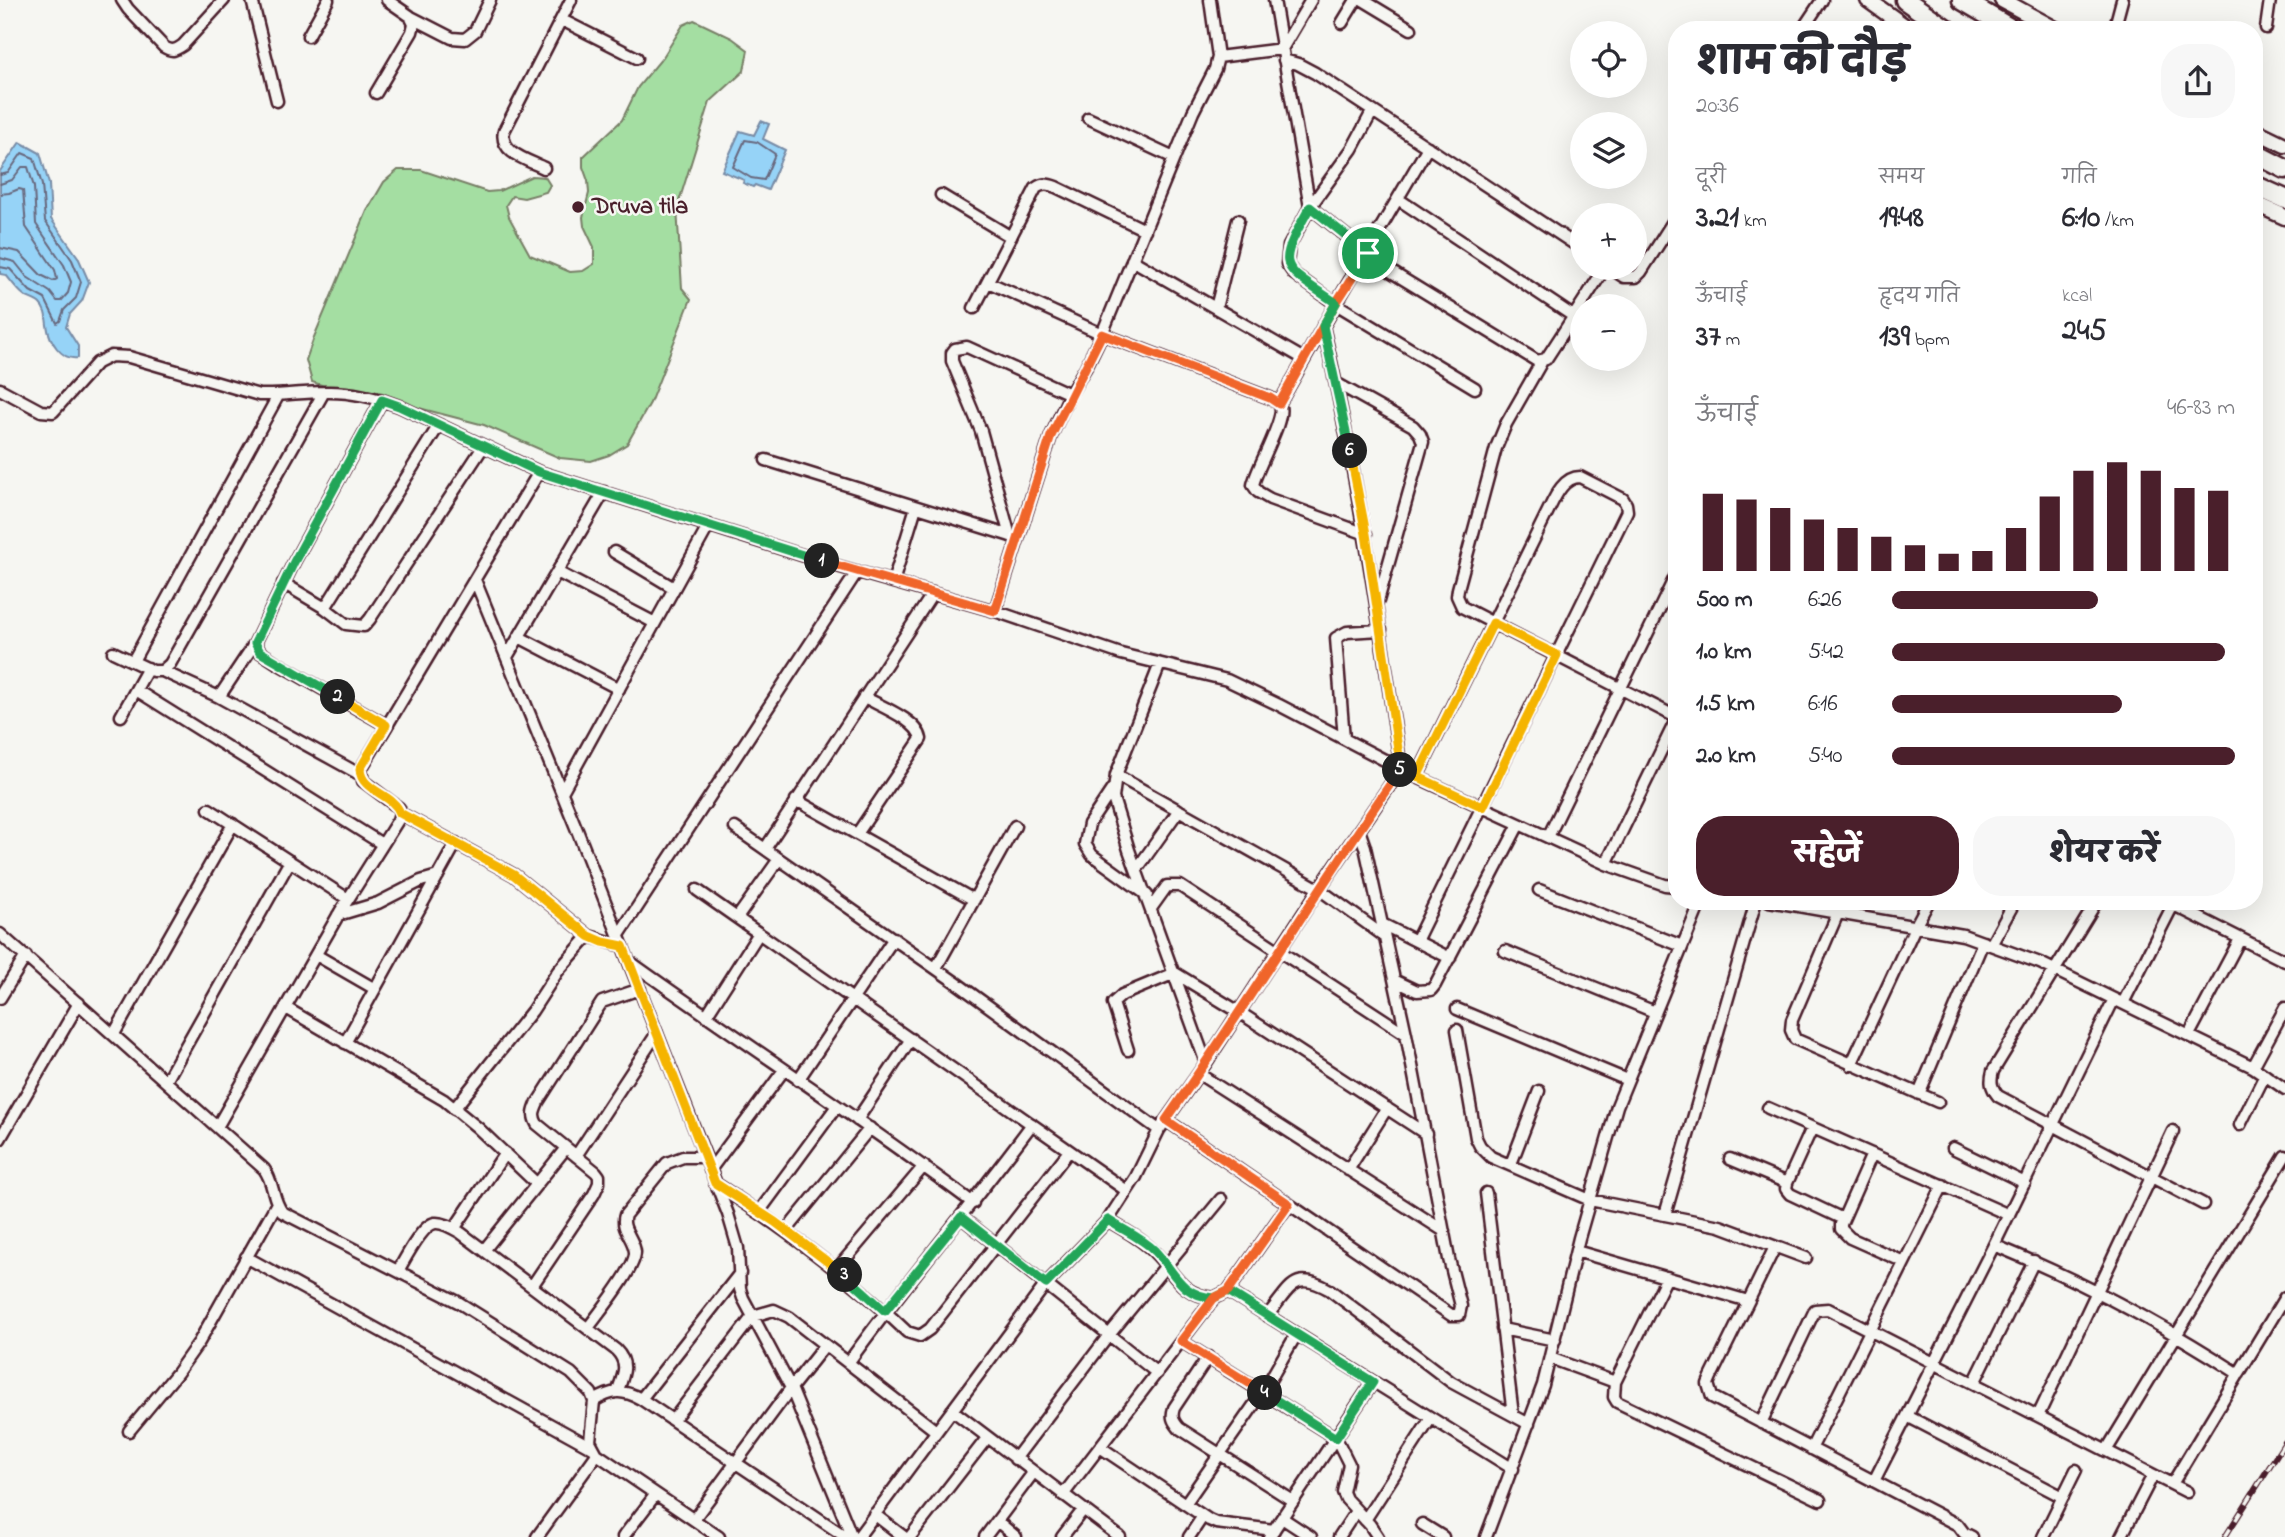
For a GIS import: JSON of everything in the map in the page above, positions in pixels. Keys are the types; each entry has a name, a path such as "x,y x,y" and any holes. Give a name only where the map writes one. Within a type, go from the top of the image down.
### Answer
{"highway":[{"path":"1905,0 1935,21"},
{"path":"1962,0 1998,21"},
{"path":"2263,158 2285,169"},
{"path":"2263,189 2285,200"}],"street":[{"path":"122,0 170,51 183,45 224,0"},
{"path":"251,0 277,102"},
{"path":"308,36 328,0"},
{"path":"387,0 410,16 452,38 465,39 475,31 490,0"},
{"path":"544,168 504,145 504,131 571,0"},
{"path":"995,611 1014,537 1051,436 1102,334 1200,95 1214,69 1217,57 1209,0"},
{"path":"1274,0 1310,207 1415,286 1532,359 1542,361"},
{"path":"1282,49 1311,0"},
{"path":"1342,23 1356,0"},
{"path":"1363,0 1411,29"},
{"path":"1808,21 1822,0"},
{"path":"1868,0 1897,21"},
{"path":"2002,0 2040,21"},
{"path":"2116,21 2122,0"},
{"path":"2266,29 2270,0"},
{"path":"376,93 412,32 415,24 410,16"},
{"path":"562,20 637,58"},
{"path":"1217,57 1282,49"},
{"path":"1284,60 1306,68 1570,241"},
{"path":"1372,112 1352,149 1310,207 1289,246 1287,264 1294,274 1336,303 1475,388"},
{"path":"1088,118 1174,158"},
{"path":"2263,134 2285,145"},
{"path":"1279,404 1429,147"},
{"path":"974,308 1036,188 1044,184 1056,187 1145,230"},
{"path":"941,195 1011,237"},
{"path":"1398,200 1570,314"},
{"path":"2263,207 2285,217"},
{"path":"1216,308 1238,219"},
{"path":"1647,263 1668,230"},
{"path":"1132,260 1304,359"},
{"path":"988,282 1102,334 1270,398 1279,404 1282,412 1253,485 1258,492 1270,499 1366,534"},
{"path":"1570,321 1546,359 1542,361 1506,424 1496,448 1457,596 1462,607 1668,714"},
{"path":"858,1537 1046,1284 1108,1220 1127,1191 1159,1130 1401,769 1366,534 1323,326"},
{"path":"1014,537 981,430 952,361 952,354 955,349 967,347 1070,394"},
{"path":"0,389 41,411 53,412 97,363 111,356 129,357 259,395 351,393 382,400 539,472 857,572 995,611 1121,654 1227,680 1417,777 1606,864 1668,885"},
{"path":"1336,383 1413,426 1423,442 1377,605"},
{"path":"162,671 170,664 324,392"},
{"path":"133,661 278,396"},
{"path":"219,697 255,643 283,583 382,400"},
{"path":"325,608 439,425"},
{"path":"283,583 346,624 364,626 483,447"},
{"path":"766,460 1014,537"},
{"path":"539,472 360,769 360,775 363,781 395,804 400,813 514,875 589,936 623,946"},
{"path":"1416,941 1627,511 1623,499 1580,477 1565,482 1545,517 1417,777"},
{"path":"507,657 604,492"},
{"path":"893,582 916,507"},
{"path":"562,792 709,524"},
{"path":"614,552 674,588"},
{"path":"557,572 654,623"},
{"path":"619,935 857,572"},
{"path":"475,580 619,935 734,1231 738,1248 740,1289 790,1388 852,1537"},
{"path":"1548,837 1668,591"},
{"path":"765,849 933,593"},
{"path":"1344,739 1336,638 1347,632 1381,630"},
{"path":"519,637 619,689"},
{"path":"255,643 260,652 277,663 386,725"},
{"path":"113,652 219,697 360,775"},
{"path":"1160,664 1116,775 1113,798 1206,1063"},
{"path":"121,716 148,668"},
{"path":"136,691 382,844"},
{"path":"857,834 921,738 910,722 864,697"},
{"path":"1606,864 1668,735"},
{"path":"1116,775 1319,889 1384,936"},
{"path":"1113,787 1089,824 1085,844 1092,855 1147,895"},
{"path":"796,800 974,900"},
{"path":"209,809 348,899"},
{"path":"1137,869 1179,810"},
{"path":"217,1127 338,915 400,813"},
{"path":"114,1034 233,824"},
{"path":"1396,981 1417,991 1431,990 1520,824"},
{"path":"936,968 1015,826"},
{"path":"735,828 894,938 1159,1130"},
{"path":"1166,1120 1451,1315 1455,1316 1461,1312 1396,981 1359,830"},
{"path":"345,1043 456,843"},
{"path":"737,918 779,859"},
{"path":"166,1081 290,861"},
{"path":"338,915 378,903 421,881 438,876"},
{"path":"1152,907 1167,886 1180,886 1406,1034"},
{"path":"697,890 1127,1191"},
{"path":"1539,890 1682,946"},
{"path":"1486,1537 1544,1385 1576,1251 1617,1106 1697,910"},
{"path":"1665,1215 1753,910"},
{"path":"1821,910 1963,935 2056,970 2253,1067 2285,1090"},
{"path":"1850,915 1853,910"},
{"path":"1851,1065 1925,910"},
{"path":"1919,1094 1987,944 2009,910"},
{"path":"2092,910 1993,1071 1992,1088 1998,1096 2203,1204"},
{"path":"1874,1481 2053,1125 2165,910"},
{"path":"2183,910 2285,961"},
{"path":"1838,913 1792,1020 1791,1030 1795,1039 1938,1102"},
{"path":"1382,924 1450,958"},
{"path":"706,1016 759,933"},
{"path":"0,934 270,1176 276,1205 282,1212 458,1302 571,1373 591,1393 594,1401 590,1441 595,1451"},
{"path":"454,1108 532,1011 558,971 589,936"},
{"path":"798,1080 894,938"},
{"path":"2189,1035 2240,939"},
{"path":"1505,951 1655,1012"},
{"path":"0,998 26,956"},
{"path":"316,956 375,989"},
{"path":"628,960 974,1203"},
{"path":"1175,973 1426,1134"},
{"path":"1128,1050 1112,1003 1175,973"},
{"path":"532,1286 598,1188 599,1176 537,1124 534,1111 602,1002 640,989"},
{"path":"0,1139 79,1003"},
{"path":"286,1008 454,1108 537,1184"},
{"path":"2253,1067 2285,1008"},
{"path":"1457,1009 1627,1080"},
{"path":"1457,1030 1480,1146 1491,1157 1590,1200 1720,1226 1806,1258"},
{"path":"576,1156 657,1033"},
{"path":"857,1120 911,1039"},
{"path":"710,1170 784,1070"},
{"path":"1199,1074 1444,1231"},
{"path":"2240,1125 2265,1075"},
{"path":"1511,1164 1539,1091"},
{"path":"759,1212 837,1106"},
{"path":"1348,1170 1387,1108"},
{"path":"1768,1108 2009,1215"},
{"path":"848,1363 885,1311 974,1203 1032,1124"},
{"path":"786,1230 870,1128"},
{"path":"1812,1128 1786,1189 1790,1194 1843,1219"},
{"path":"2038,1416 2173,1131"},
{"path":"485,1249 566,1148"},
{"path":"1953,1148 2025,1183"},
{"path":"715,1183 786,1230 837,1269 907,1332 920,1336 925,1334 1069,1151"},
{"path":"454,1229 505,1153"},
{"path":"1872,1154 1841,1229 1844,1234 1903,1262"},
{"path":"2106,1451 2285,1156"},
{"path":"588,1328 633,1264 635,1249 624,1227 625,1215 667,1163 683,1157 705,1157"},
{"path":"1730,1159 1787,1183"},
{"path":"837,1269 924,1166"},
{"path":"1811,1449 1943,1185"},
{"path":"1486,1193 1513,1415"},
{"path":"1015,1459 1109,1335 1221,1199"},
{"path":"1063,1496 1214,1298 1228,1291 1289,1204"},
{"path":"129,1432 199,1342 276,1205"},
{"path":"961,1217 1157,1373"},
{"path":"1108,1220 1155,1252 1182,1285 1196,1294 1214,1298"},
{"path":"398,1271 427,1227 439,1223 454,1229 485,1249 623,1357 625,1371 618,1390"},
{"path":"1994,1245 2034,1261 2178,1334 2239,1374"},
{"path":"1775,1247 1708,1384 1712,1397 1958,1525 1966,1536"},
{"path":"1576,1251 1748,1301"},
{"path":"246,1257 595,1451 715,1536"},
{"path":"1974,1383 2034,1261"},
{"path":"641,1399 740,1272"},
{"path":"1667,1277 1615,1382 1613,1390 1617,1402 1820,1500"},
{"path":"1267,1316 1299,1280 1308,1279 1330,1290 1451,1382 1529,1424"},
{"path":"1228,1291 1513,1469"},
{"path":"2172,1484 2285,1297"},
{"path":"1761,1423 1815,1310 1828,1309 2187,1492"},
{"path":"673,1420 753,1316 767,1310 780,1311 936,1431"},
{"path":"1502,1329 1555,1340"},
{"path":"1185,1504 1263,1392 1296,1335"},
{"path":"1181,1341 1336,1438 1349,1464 1343,1492 1378,1537"},
{"path":"694,1519 825,1345"},
{"path":"1208,1357 1174,1408 1171,1416 1174,1423 1293,1501"},
{"path":"1550,1359 1615,1382"},
{"path":"1100,1447 1216,1523 1272,1533 1373,1382"},
{"path":"594,1401 618,1390 641,1399 846,1537"},
{"path":"952,1410 1120,1537"},
{"path":"1907,1416 2063,1497"},
{"path":"1365,1520 1431,1418"},
{"path":"910,1537 987,1438"},
{"path":"537,1537 595,1451"},
{"path":"2043,1537 2076,1470"},
{"path":"985,1537 1033,1473"},
{"path":"2121,1537 2153,1475"},
{"path":"623,1537 656,1494"},
{"path":"1062,1537 1083,1510"},
{"path":"1339,1537 1356,1511"},
{"path":"874,1514 904,1537"},
{"path":"1189,1537 1203,1516"},
{"path":"1282,1518 1311,1537"},
{"path":"997,1521 1016,1537"},
{"path":"1422,1524 1443,1537"}],"green space":[{"path":"694,20 732,38 748,50 744,71 710,102 677,208 682,288 691,299 650,403 627,444 609,455 591,461 560,458 484,425 415,407 383,393 346,387 331,388 312,382 306,360 314,337 367,211 384,182 398,170 421,170 487,192 499,191 532,176 545,177 550,185 546,192 524,198 512,196 506,205 509,217 530,255 570,272 583,271 594,264 594,247 584,226 583,217 589,193 583,157 622,120 638,87 663,57 683,25"}],"water":[{"path":"761,121 769,124 763,139 785,150 768,190 743,183 744,180 722,171 740,131 754,135"},
{"path":"20,142 40,153 49,184 51,219 78,257 89,282 82,301 70,314 66,327 78,346 78,358 61,353 50,337 45,311 40,304 22,294 6,275 0,274 0,171"}],"railway":[{"path":"2225,1537 2285,1442"}],"place":[{"name":"Druva tila","path":"578,207"}],"route":[{"path":"1368,253 1310,207 1289,246 1287,264 1294,274 1336,303 1323,326 1341,405 1366,534 1401,769 1417,777 1483,807 1557,655 1493,623 1417,777 1401,769 1166,1120 1289,1204 1228,1291 1221,1296 1214,1298 1181,1341 1336,1438 1373,1382 1228,1291 1214,1298 1196,1294 1182,1285 1155,1252 1142,1241 1108,1220 1046,1284 961,1217 885,1311 837,1269 775,1222 715,1183 623,946 589,936 499,865 400,813 395,804 363,781 360,775 360,769 386,725 277,663 260,652 255,643 294,562 382,400 539,472 830,564 995,611 1051,436 1102,334 1270,398 1279,404 1336,303 1368,253"}]}
